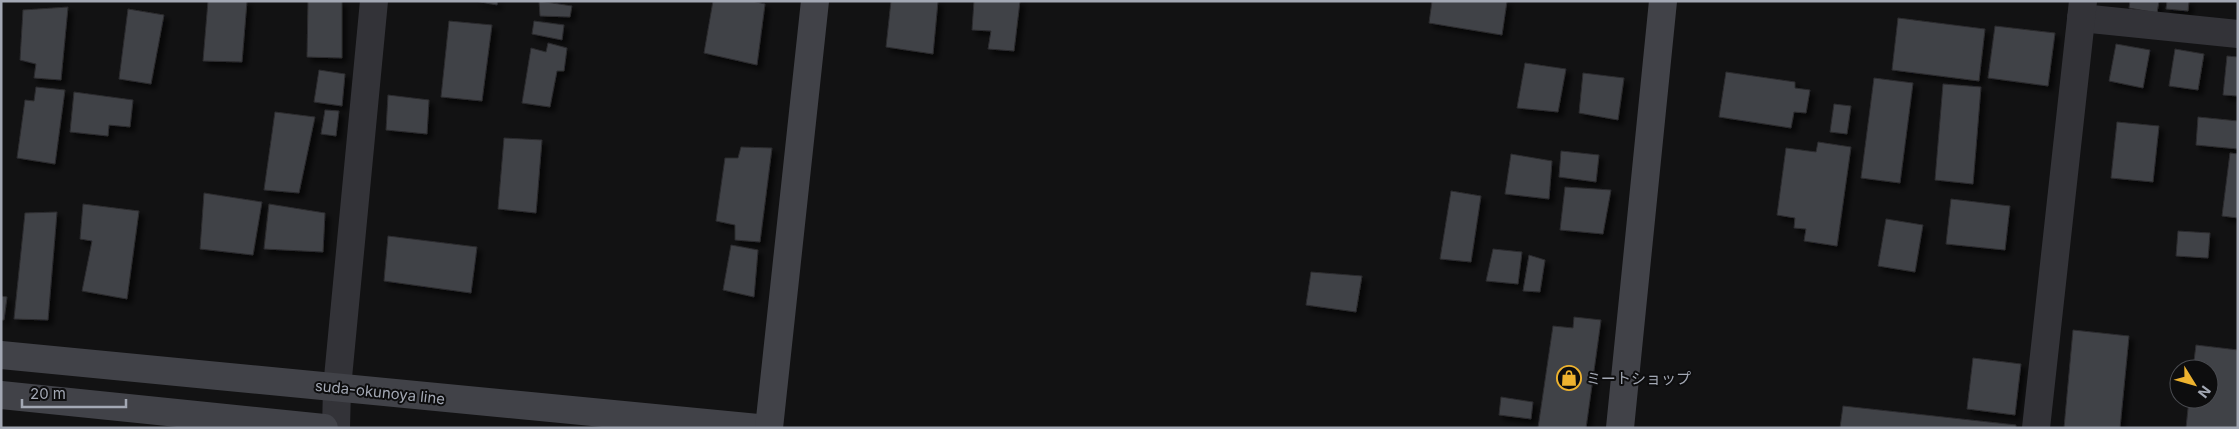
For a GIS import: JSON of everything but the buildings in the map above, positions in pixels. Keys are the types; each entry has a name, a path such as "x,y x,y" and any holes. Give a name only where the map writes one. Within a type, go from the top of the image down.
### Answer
{"main road":[{"path":"769,428 815,1"},
{"path":"1620,428 1663,1"},
{"name":"suda-okunoya line","path":"1,355 337,388 526,417 758,428"},
{"path":"1,395 324,428"}],"street":[{"path":"336,428 337,388 374,1"},
{"path":"2036,428 2082,9 2238,34"}],"place":[{"name":"ミートショップ","path":"1569,378"}]}
